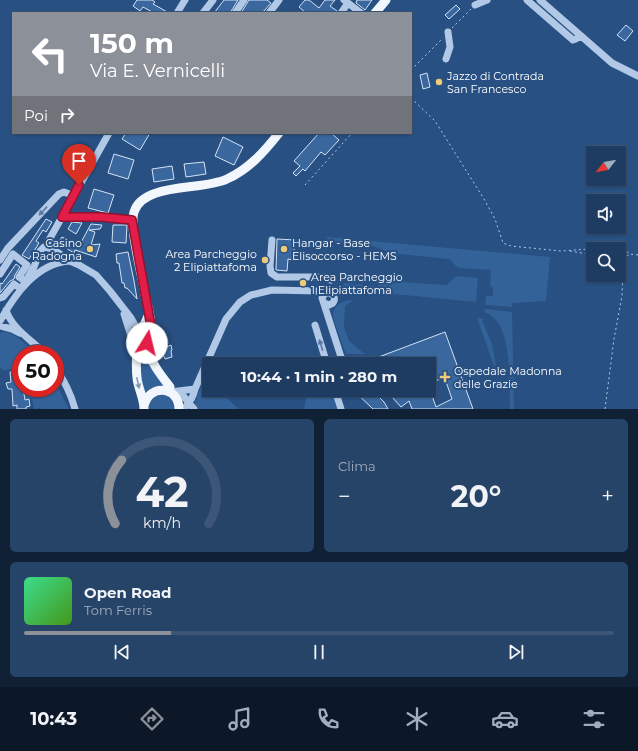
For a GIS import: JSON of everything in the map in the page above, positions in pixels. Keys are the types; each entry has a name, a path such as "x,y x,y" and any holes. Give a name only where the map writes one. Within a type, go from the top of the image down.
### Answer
{"main road":[{"path":"376,12 386,0"},
{"path":"169,392 170,387 155,368 147,346 151,326 132,220 134,211 138,204 146,197 154,193 214,183 226,180 238,174 250,166 278,134"},
{"path":"144,407 137,379 137,330 144,325 149,313"},
{"path":"144,407 147,397 154,391 161,390 169,392 175,397 179,409"}],"street":[{"path":"178,12 185,0"},
{"path":"204,12 213,0"},
{"path":"236,12 244,0"},
{"path":"270,12 279,0"},
{"path":"475,5 487,0"},
{"path":"527,0 573,40 580,36"},
{"path":"540,0 612,63 638,76"},
{"path":"341,12 346,2 360,12"},
{"path":"446,58 450,47 448,32"},
{"path":"21,289 34,267 42,249 47,247 49,240 108,134"},
{"path":"0,260 8,248 59,194 64,192 70,194 72,198"},
{"path":"62,217 101,217 132,220"},
{"path":"272,240 270,266 272,273 277,276 325,277 331,280 332,283 327,297 331,327 341,357"},
{"path":"47,247 96,275 131,318 147,346"},
{"path":"52,266 57,258 56,251"},
{"path":"0,274 13,254 27,265 19,277 22,279"},
{"path":"38,257 39,262 43,265 52,266"},
{"path":"0,320 15,296 40,272 60,262 70,261"},
{"path":"0,298 3,297 14,284 21,289"},
{"path":"183,409 189,403 226,319 240,302 251,295 272,290 319,291 327,297"},
{"path":"119,303 127,321 136,359"},
{"path":"6,310 11,321 35,345"},
{"path":"315,325 325,357"},
{"path":"0,326 23,334"},
{"path":"64,382 72,397 75,409"},
{"path":"169,392 180,392 195,389"},
{"path":"180,392 194,409"},
{"path":"337,397 341,409"}],"path":[{"path":"412,99 436,121 484,199 495,219 504,243 511,246 569,250 617,247 625,249 629,254 638,255"},
{"path":"305,185 351,134"},
{"path":"569,250 586,254"},
{"path":"626,257 629,254"},
{"path":"605,409 614,339 622,296 623,282"}],"shaded area":[{"path":"326,237 550,257 546,301 512,303 512,307 485,305 486,296 493,296 493,288 490,286 491,270 459,268 449,259 390,253 374,246 330,242"},
{"path":"456,276 478,278 476,302 343,289 344,283 377,286 384,281 447,285"},
{"path":"350,300 352,301 345,306 344,327 349,341 367,356 364,354 346,354 335,323 333,312 336,307 341,303"},
{"path":"484,310 512,312 514,409 510,409 507,349 504,337 495,319 485,312"},
{"path":"477,318 484,319 482,321 492,344 496,366 494,366"},
{"path":"4,332 13,335 27,345 12,345 12,369 3,370 0,367 0,333"},
{"path":"146,354 166,386 152,388 144,395 139,356"},
{"path":"202,385 202,397 226,397 239,409 198,409 195,404"},
{"path":"160,394 170,398 175,409 148,409 150,399"},
{"path":"22,397 63,397 69,409 34,409 32,398 23,399"},
{"path":"307,397 333,397 337,409 304,409"}],"building":[{"path":"137,0 152,0 155,2 153,4 167,12 152,12 143,7 140,11 133,6"},
{"path":"224,0 238,0 231,12 215,12"},
{"path":"249,0 267,0 271,3 262,12 242,12"},
{"path":"305,0 309,0 319,8 325,0 335,0 330,6 337,11 305,12 299,7"},
{"path":"357,0 372,0 365,10 356,3"},
{"path":"456,5 460,9 449,19 445,15"},
{"path":"626,25 633,31 625,41 617,35"},
{"path":"427,73 430,87 423,89 420,75"},
{"path":"125,134 149,134 140,150 122,139"},
{"path":"318,134 332,134 339,140 325,155 321,152 305,171 303,169 296,176 293,173 300,166 294,161"},
{"path":"223,137 243,147 234,165 215,156"},
{"path":"114,154 134,160 128,179 108,173"},
{"path":"204,162 206,174 186,177 184,164"},
{"path":"172,166 174,179 154,182 152,169"},
{"path":"94,189 114,195 108,213 88,208"},
{"path":"46,219 52,222 46,232 43,230 36,241 39,243 29,259 22,255"},
{"path":"72,222 82,223 76,234 68,229"},
{"path":"91,224 102,225 100,229 89,230 95,232 91,245 100,244 96,257 75,250 74,253 58,243 62,237 79,246"},
{"path":"113,225 127,225 126,243 112,242"},
{"name":"Hangar - Base Elisoccorso - HEMS","path":"277,239 295,240 293,260 288,259 287,271 276,270"},
{"path":"128,252 137,299 127,288 125,288 124,283 122,283 119,263 117,263 116,254"},
{"path":"16,264 20,267 14,279 10,281 0,293 0,283 2,284"},
{"path":"445,332 473,409 412,409 409,401 401,407 392,397 432,397 436,407 452,399 444,376 436,381 436,357 379,357"},
{"path":"171,345 172,357 165,359 161,349"},
{"path":"10,372 12,372 12,389 8,389 6,383 11,382"},
{"path":"12,397 24,397 25,400 29,399 30,406 26,407 26,409 17,409 17,405 13,406"},
{"path":"360,397 379,397 388,409 373,409"}],"place":[{"name":"Jazzo di Contrada San Francesco","path":"439,82"},
{"name":"Casino Radogna","path":"90,249"},
{"name":"Hangar - Base Elisoccorso - HEMS","path":"284,249"},
{"name":"Area Parcheggio 2 Elipiattafoma","path":"265,260"},
{"name":"Area Parcheggio 1 Elipiattafoma","path":"303,283"},
{"name":"Ospedale Madonna delle Grazie","path":"445,377"}],"route":[{"path":"79,185 62,217 101,217 132,220 151,326 147,343"}]}
